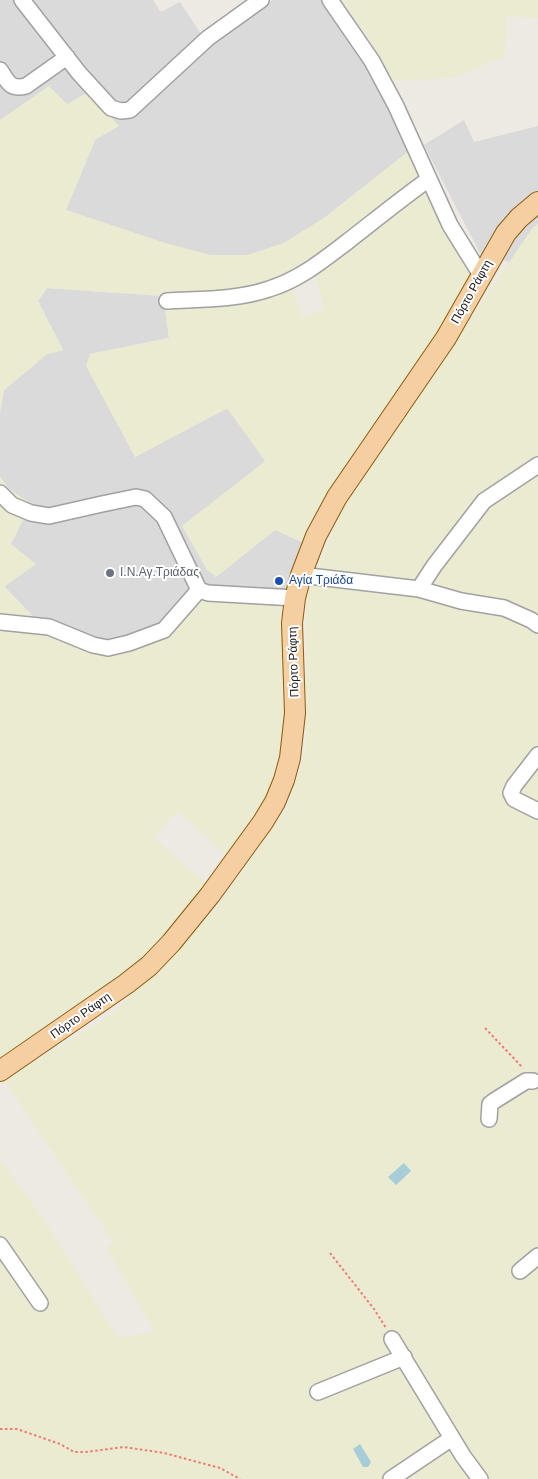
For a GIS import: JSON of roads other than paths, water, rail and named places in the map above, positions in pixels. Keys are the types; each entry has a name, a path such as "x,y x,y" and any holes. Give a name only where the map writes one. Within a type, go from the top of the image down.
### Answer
{"main road":[{"name":"Πόρτο Ράφτη","path":"0,1071 149,966 171,943 210,895 263,822 275,802 284,780 294,735 292,623 295,598 301,576 316,536 326,515 443,343 506,233 538,202"}],"street":[{"path":"22,0 67,57 111,108 121,111 130,110 208,38 261,0"},
{"path":"330,0 372,61 396,106 450,225 481,275"},
{"path":"0,70 13,87 19,88 26,86 67,57"},
{"path":"167,301 240,296 283,284 320,262 429,179"},
{"path":"419,589 440,558 484,501 538,465"},
{"path":"0,493 12,504 31,513 49,516 136,497 145,499 164,517 199,590 208,593 295,598"},
{"path":"301,576 419,589 461,601 504,608 532,620 538,625"},
{"path":"0,622 49,627 93,646 108,648 164,630 199,590"},
{"path":"538,755 514,786 511,793 514,799 538,811"},
{"path":"489,1119 490,1104 494,1100 526,1080 532,1080"},
{"path":"0,1245 40,1303"},
{"path":"520,1271 538,1256"},
{"path":"392,1339 452,1438 480,1479"},
{"path":"318,1392 404,1357"},
{"path":"391,1479 452,1438"}],"water":[{"path":"404,1163 411,1171 396,1185 388,1177"},
{"path":"360,1444 371,1462 368,1467 363,1467 353,1449"}],"place":[{"name":"Ι.Ν.Αγ.Τριάδας","path":"110,573"},
{"name":"Αγία Τριάδα","path":"279,581"}]}
